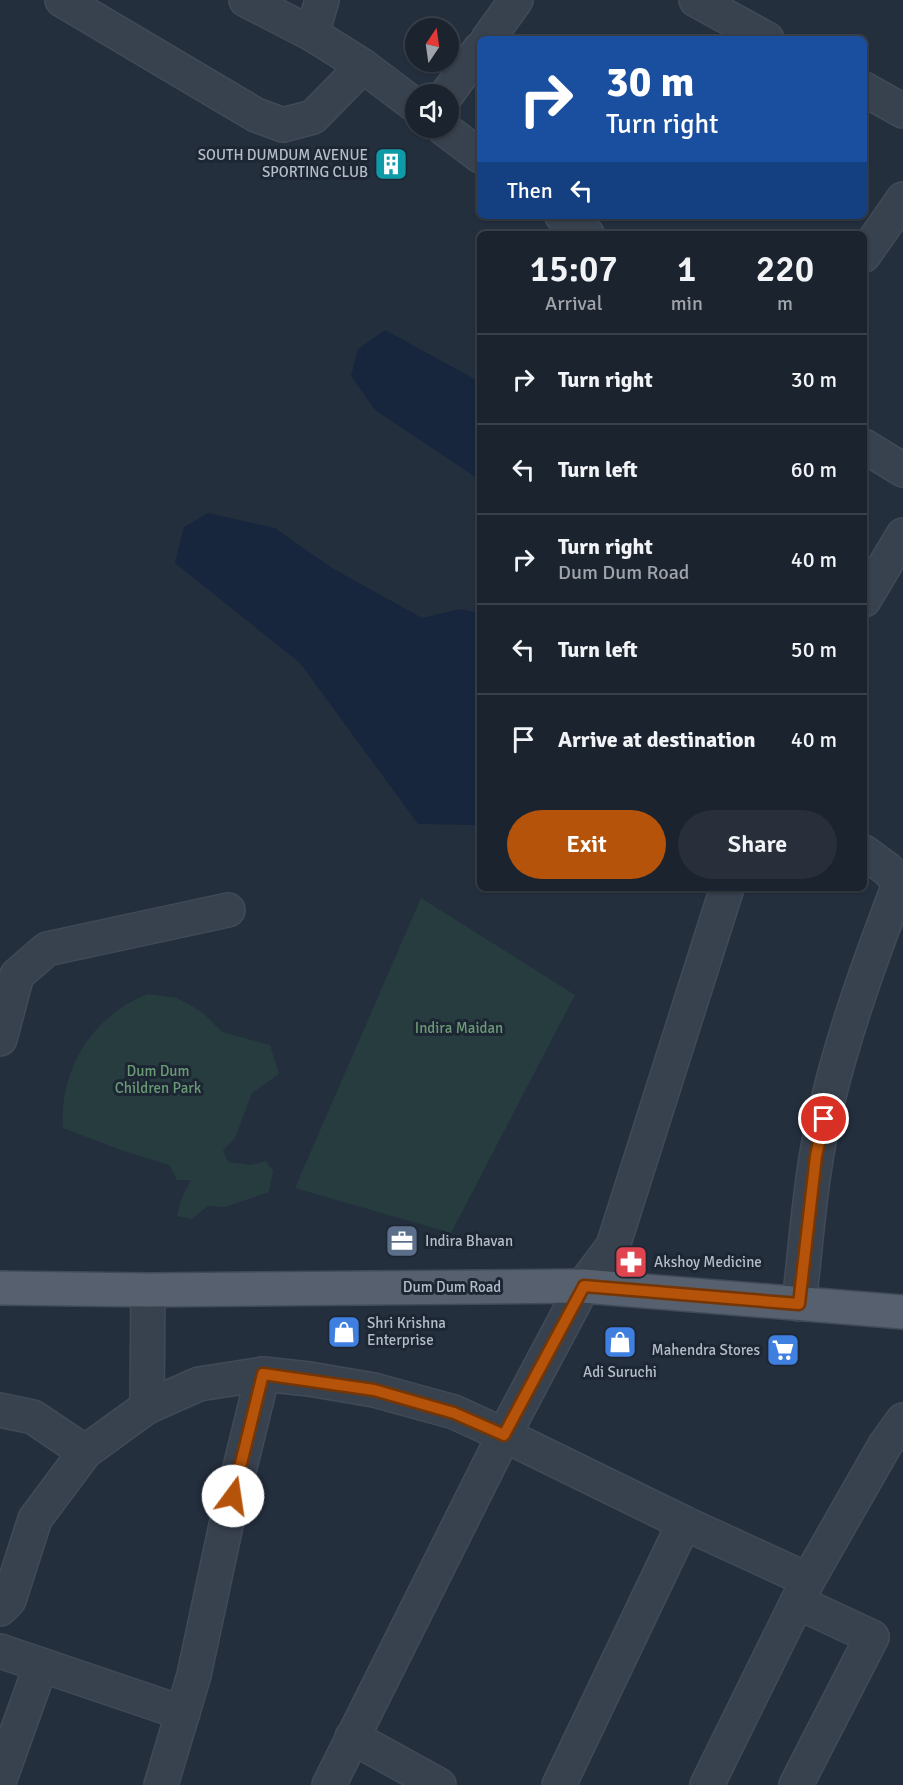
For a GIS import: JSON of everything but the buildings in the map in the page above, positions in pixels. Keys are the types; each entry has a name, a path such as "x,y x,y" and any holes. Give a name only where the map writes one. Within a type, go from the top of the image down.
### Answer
{"main road":[{"name":"Dum Dum Road","path":"0,1288 148,1290 584,1286 903,1312"}],"street":[{"path":"62,0 256,115 283,125 313,117 363,66"},
{"path":"246,0 312,34 363,66 405,98"},
{"path":"312,34 322,0"},
{"path":"490,36 516,0"},
{"path":"696,0 762,36"},
{"path":"454,84 477,53"},
{"path":"867,91 903,111"},
{"path":"456,138 477,154"},
{"path":"867,251 903,199"},
{"path":"566,219 583,231"},
{"path":"867,448 903,470"},
{"path":"867,595 903,535"},
{"path":"799,1304 816,1156 827,1100 854,1011 901,881 867,854"},
{"path":"329,1785 504,1435 584,1286 614,1246 725,891"},
{"path":"0,1039 16,975 47,949 228,910"},
{"path":"147,1407 148,1290"},
{"path":"161,1785 183,1713 263,1374"},
{"path":"0,1609 9,1600 35,1519 85,1452 147,1407 199,1384 263,1374 374,1390 454,1413 684,1523 803,1591 872,1637 796,1785"},
{"path":"0,1410 33,1417 85,1452"},
{"path":"708,1785 803,1591 885,1445 903,1420"},
{"path":"559,1785 684,1523"},
{"path":"0,1651 183,1713"},
{"path":"0,1779 41,1665"},
{"path":"352,1737 439,1785"}],"green space":[{"name":"Indira Maidan","path":"421,898 575,995 451,1233 295,1188"},
{"name":"Dum Dum Children Park","path":"148,994 177,998 202,1012 222,1032 270,1045 279,1074 252,1093 235,1138 223,1150 228,1162 251,1165 266,1161 273,1171 269,1192 225,1207 208,1206 192,1219 177,1216 181,1200 191,1180 177,1180 169,1165 63,1128 63,1106 67,1085 83,1047 111,1016 128,1003"}],"water":[{"path":"385,330 477,380 477,478 375,410 351,376 358,349"},
{"path":"208,513 275,528 332,568 422,618 460,609 477,612 477,825 418,824 300,663 175,563 184,527"}],"place":[{"name":"SOUTH DUMDUM AVENUE SPORTING CLUB","path":"391,164"},
{"name":"Indira Bhavan","path":"402,1241"},
{"name":"Akshoy Medicine","path":"631,1262"},
{"name":"Shri Krishna Enterprise","path":"344,1332"},
{"name":"Adi Suruchi","path":"620,1342"},
{"name":"Mahendra Stores","path":"783,1350"}],"route":[{"path":"233,1496 263,1374 374,1390 415,1404 454,1413 504,1435 584,1286 799,1304 816,1156 824,1119"}]}
